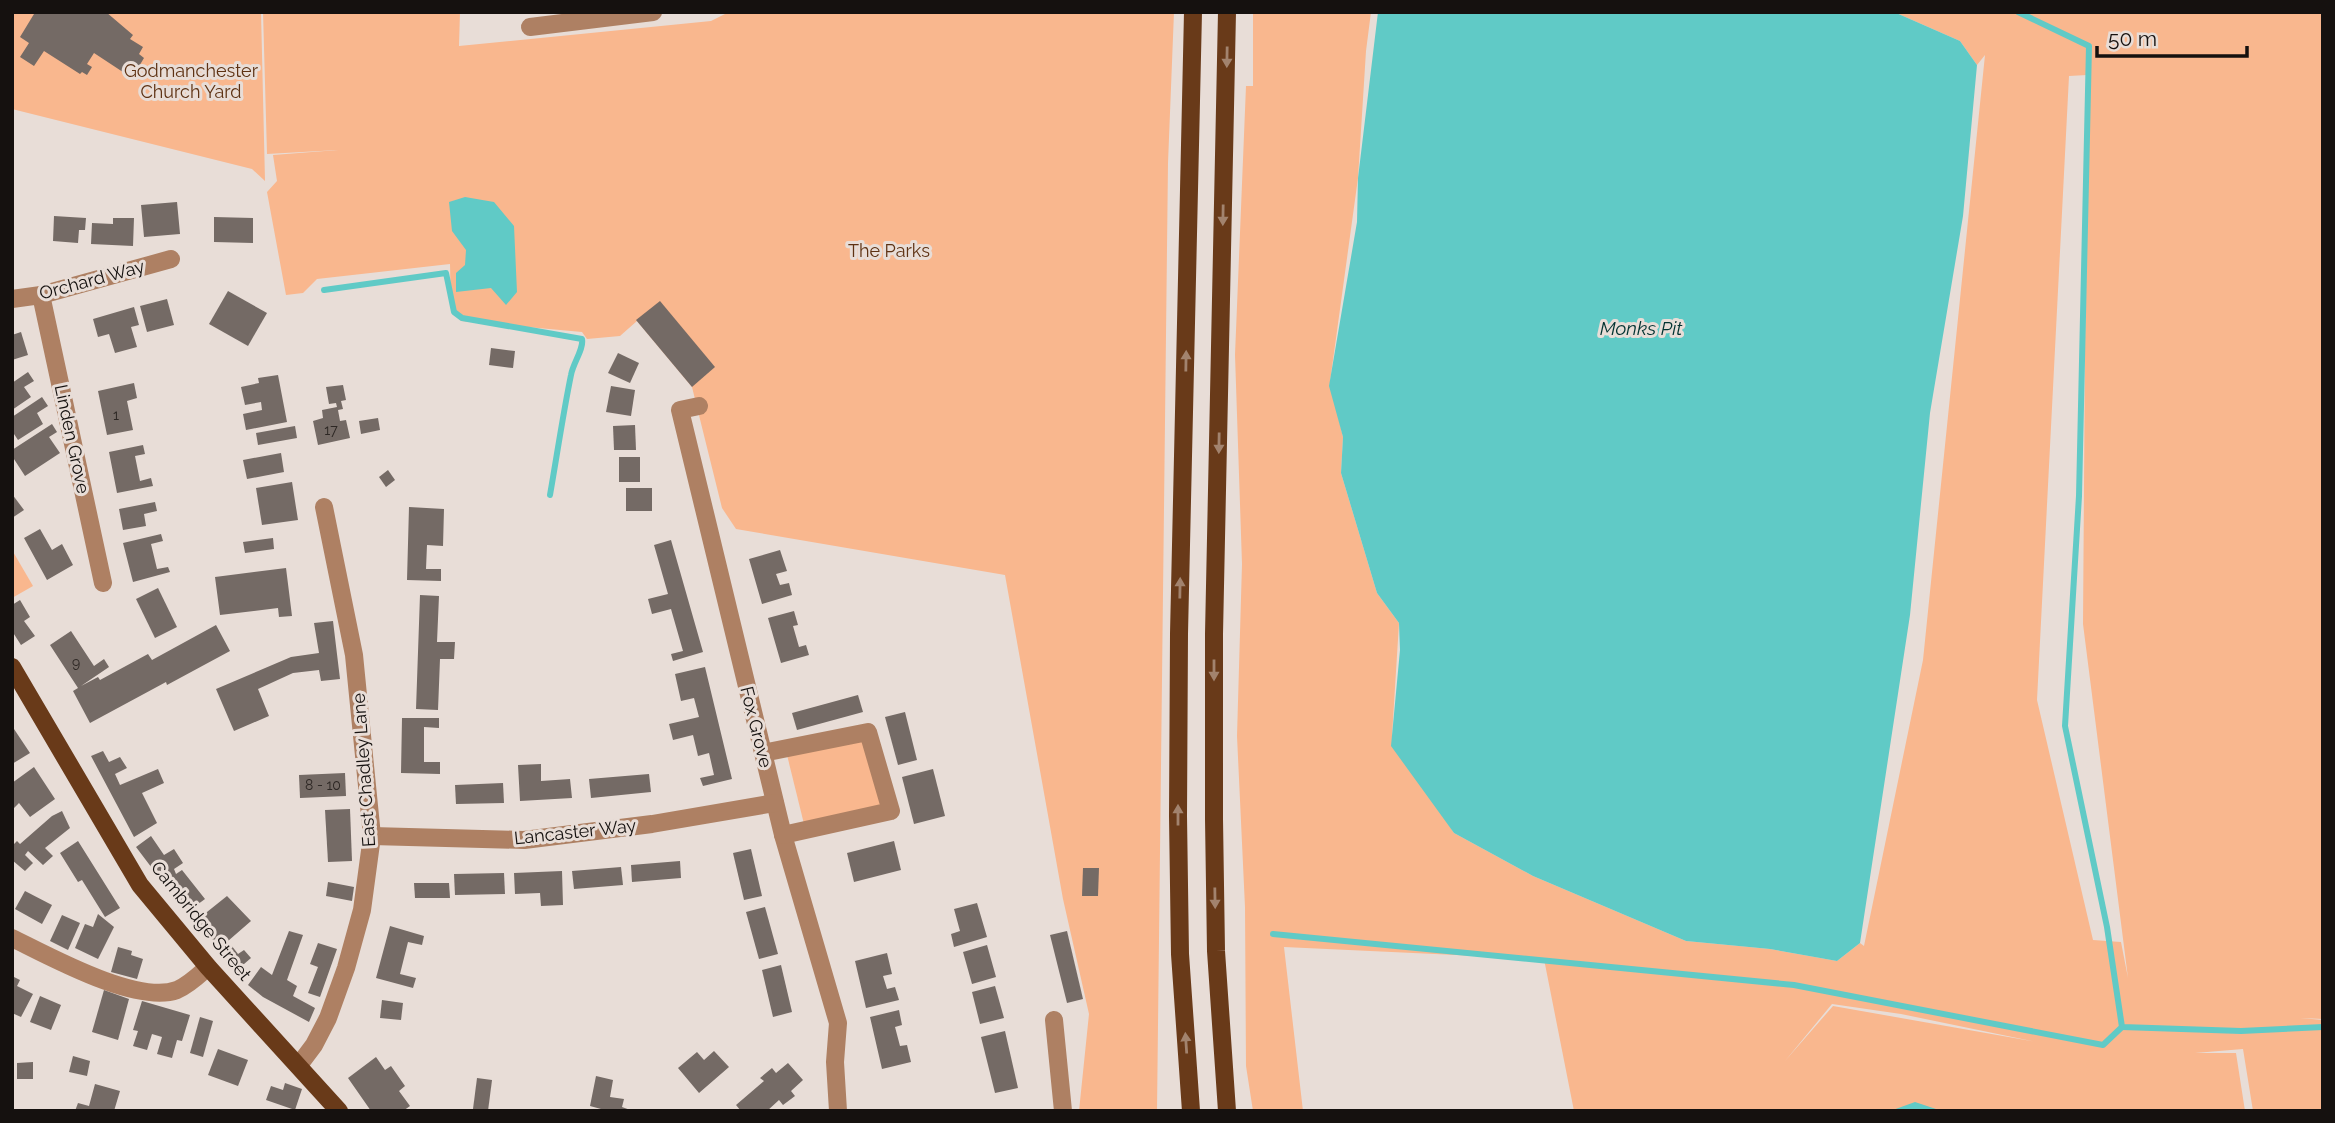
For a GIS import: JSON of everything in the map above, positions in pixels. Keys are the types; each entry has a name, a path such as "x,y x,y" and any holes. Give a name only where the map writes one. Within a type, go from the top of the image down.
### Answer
{"main road":[{"path":"1191,1111 1180,954 1178,816 1179,634 1193,12"},
{"path":"1227,12 1214,634 1213,818 1216,951 1227,1111"},
{"name":"Cambridge Street","path":"12,667 140,885 208,967 339,1111"}],"street":[{"path":"530,27 653,12"},
{"name":"Orchard Way","path":"12,299 41,295 171,259"},
{"name":"Linden Grove","path":"41,295 103,583"},
{"name":"Fox Grove","path":"699,406 680,410 783,835 838,1023 835,1062 838,1111"},
{"name":"East Chadley Lane","path":"299,1065 314,1045 328,1018 346,968 362,910 372,836 354,654 324,507"},
{"path":"762,753 868,732 891,811 783,835"},
{"name":"Lancaster Way","path":"372,836 524,840 652,824 775,803"},
{"path":"12,938 91,976 142,991 176,991 208,967"},
{"path":"1054,1020 1063,1111"}],"green space":[{"name":"Godmanchester Church Yard","path":"12,12 261,12 265,181 252,169 12,109"},
{"name":"The Parks","path":"263,12 460,12 459,46 711,21 729,12 1174,12 1168,163 1157,1111 1079,1111 1089,1014 1063,899 1005,575 736,529 722,508 692,387 637,321 620,336 587,339 582,332 461,321 451,310 450,264 317,279 303,293 286,295 267,192 277,181 273,155 338,150 267,154"},
{"path":"1253,12 1371,12 1358,178 1330,382 1343,437 1341,473 1377,593 1399,623 1392,736 1454,833 1533,876 1686,941 1770,949 1837,961 1860,943 1864,946 1923,660 1985,55 1977,65 1960,41 1894,12 2323,12 2323,1019 2300,1018 2323,1020 2323,1111 2253,1111 2243,1049 2195,1053 2236,1053 2245,1111 1574,1111 1544,959 1284,947 1303,1111 1253,1111 1246,1066 1245,907 1237,736 1242,564 1235,355 1246,86 1253,86","holes":["2087,75 2083,624 2128,978 2121,942 2093,940 2037,700 2069,76","1832,1004 1901,1014 2037,1042 1833,1006 1785,1061"]},
{"path":"12,550 33,586 12,598"},
{"path":"866,737 885,807 805,828 787,755"}],"water":[{"name":"Monks Pit","path":"1378,12 1894,12 1960,41 1977,65 1963,216 1930,413 1910,615 1860,943 1837,961 1770,949 1686,941 1533,876 1454,833 1391,746 1400,650 1399,623 1377,593 1341,473 1343,437 1329,386 1357,222 1358,178"},
{"path":"465,197 494,202 514,226 517,292 506,305 491,288 456,292 456,273 465,265 466,250 452,231 449,202"},
{"path":"1915,1102 1942,1111 1890,1111"}],"building":[{"path":"31,12 106,12 133,35 130,39 143,47 139,54 144,58 132,78 94,53 87,64 92,67 87,75 82,72 80,74 44,51 34,66 20,57 29,43 20,37 34,14"},
{"path":"177,202 180,234 144,237 141,205"},
{"path":"54,216 86,218 85,230 79,230 78,243 53,241"},
{"path":"214,217 253,218 253,243 214,242"},
{"path":"113,218 134,218 133,246 91,244 92,223 113,224"},
{"path":"228,291 267,313 248,346 209,324"},
{"path":"167,299 174,325 147,332 140,306"},
{"path":"660,301 715,367 692,387 636,320"},
{"path":"134,307 139,325 131,327 137,347 115,353 109,334 98,337 93,319"},
{"path":"21,332 28,355 12,360 12,335"},
{"path":"491,348 515,351 513,368 489,365"},
{"path":"618,353 639,363 630,383 608,373"},
{"path":"28,372 34,381 24,387 31,397 12,410 12,383"},
{"path":"278,375 287,422 246,430 243,414 262,410 261,402 245,405 241,387 259,383 258,378"},
{"path":"134,383 137,398 127,401 133,430 107,435 98,391"},
{"path":"343,385 346,400 341,401 343,409 338,410 340,421 346,420 350,438 318,445 313,421 323,418 322,410 337,407 336,403 329,404 326,387"},
{"path":"611,386 635,390 631,416 606,412"},
{"path":"42,397 48,406 37,413 43,424 18,440 12,431 12,417"},
{"path":"378,418 380,430 361,434 359,421"},
{"path":"52,424 57,432 49,437 60,453 25,476 12,456 12,450"},
{"path":"635,425 636,450 614,450 613,426"},
{"path":"295,426 297,438 258,445 256,433"},
{"path":"143,445 145,454 135,456 140,481 151,478 153,486 117,493 109,452"},
{"path":"281,453 284,472 247,479 243,460"},
{"path":"619,457 640,457 640,482 619,482"},
{"path":"388,470 395,480 386,487 379,477"},
{"path":"292,482 298,520 262,525 256,488"},
{"path":"626,488 652,488 652,511 626,511"},
{"path":"12,494 24,510 12,518"},
{"path":"155,502 157,511 144,514 146,526 123,530 119,509"},
{"path":"409,507 444,509 443,546 427,545 426,569 441,569 441,581 407,580"},
{"path":"40,529 52,550 62,544 73,565 47,580 24,538"},
{"path":"161,534 163,541 151,544 157,569 168,567 170,572 133,582 123,543"},
{"path":"273,538 274,549 245,553 243,542"},
{"path":"671,540 703,652 673,661 671,654 683,651 671,609 652,614 648,599 668,594 654,545"},
{"path":"780,550 787,571 776,574 780,585 789,583 792,595 762,604 749,559"},
{"path":"286,568 292,616 279,617 278,608 220,615 215,577"},
{"path":"158,588 177,627 155,638 136,599"},
{"path":"420,595 439,596 437,642 455,642 454,659 440,659 438,710 416,709"},
{"path":"20,600 30,617 24,621 35,636 21,645 12,631 12,605"},
{"path":"794,611 798,625 793,626 799,647 806,645 809,655 781,663 768,618"},
{"path":"333,621 340,679 321,681 319,670 293,673 258,689 269,716 234,731 216,689 291,657 319,653 314,623"},
{"path":"216,625 230,651 90,723 73,691 78,688 50,645 71,631 94,666 104,659 109,667 81,686 98,677 100,680 148,654 152,660"},
{"path":"705,667 732,779 703,786 700,778 714,775 709,753 698,756 693,735 673,740 669,724 699,717 694,698 681,701 675,674"},
{"path":"858,695 863,712 797,730 792,713"},
{"path":"905,712 917,760 898,765 885,717"},
{"path":"402,718 439,718 439,728 424,727 424,762 440,762 440,774 401,773"},
{"path":"12,726 30,753 12,764"},
{"path":"103,751 109,762 120,757 127,768 115,774 120,785 158,769 164,783 142,793 157,823 134,837 91,756"},
{"path":"541,764 541,781 570,779 572,798 520,801 518,765"},
{"path":"34,767 55,799 30,817 19,803 12,810 12,783"},
{"path":"933,769 945,816 914,824 902,777"},
{"path":"345,773 346,796 300,798 299,775"},
{"path":"649,774 651,792 591,798 589,779"},
{"path":"503,783 504,803 456,804 455,785"},
{"path":"350,809 352,861 328,862 325,810"},
{"path":"62,811 70,828 45,848 53,856 43,865 28,851 25,855 33,863 25,871 12,860 12,846 17,841 20,844 52,816"},
{"path":"151,836 164,855 174,849 183,863 174,869 176,874 182,870 205,899 186,913 136,847"},
{"path":"78,841 120,908 105,917 82,880 78,882 60,853"},
{"path":"894,841 901,870 854,882 847,853"},
{"path":"751,849 762,896 744,900 733,853"},
{"path":"680,861 681,878 632,882 631,865"},
{"path":"621,867 623,885 574,889 572,871"},
{"path":"1083,868 1099,868 1098,896 1082,896"},
{"path":"562,871 563,905 541,906 540,893 515,894 514,873"},
{"path":"504,873 505,894 455,895 454,874"},
{"path":"328,882 354,887 352,901 326,896"},
{"path":"414,883 449,883 450,898 415,898"},
{"path":"25,891 52,905 42,924 15,909"},
{"path":"227,896 251,921 228,941 238,954 244,950 251,958 237,970 197,920"},
{"path":"977,903 987,937 954,947 951,934 960,931 954,909"},
{"path":"765,907 778,954 759,959 746,912"},
{"path":"98,914 114,927 98,959 75,948 85,924 93,927"},
{"path":"62,915 80,923 68,950 50,941"},
{"path":"390,926 424,936 422,945 408,942 400,974 416,978 413,988 376,978"},
{"path":"289,931 303,935 287,980 297,986 293,996 315,1008 309,1022 263,997 248,985 261,967 272,975"},
{"path":"1067,931 1083,999 1067,1003 1050,935"},
{"path":"318,943 337,949 320,997 308,993 318,967 310,964"},
{"path":"987,945 996,977 972,984 963,952"},
{"path":"118,947 132,951 131,955 143,959 137,979 111,972"},
{"path":"887,953 892,974 883,976 887,989 895,987 899,1000 866,1008 855,961"},
{"path":"781,965 792,1012 773,1017 762,970"},
{"path":"12,976 20,980 17,986 33,994 21,1017 12,1013"},
{"path":"995,986 1004,1018 980,1024 972,992"},
{"path":"104,990 129,999 118,1040 92,1032"},
{"path":"40,996 61,1005 51,1030 30,1022"},
{"path":"382,1000 403,1003 401,1020 380,1018"},
{"path":"142,1001 190,1015 182,1041 177,1040 172,1058 157,1054 162,1037 152,1034 147,1050 133,1046 138,1031 133,1030"},
{"path":"899,1010 902,1025 895,1027 900,1046 907,1045 911,1062 882,1069 870,1017"},
{"path":"200,1017 213,1021 203,1057 190,1053"},
{"path":"1005,1031 1018,1088 995,1093 981,1037"},
{"path":"218,1049 248,1060 238,1086 208,1075"},
{"path":"714,1051 729,1067 699,1093 678,1068 697,1052 704,1060"},
{"path":"73,1056 90,1061 87,1076 69,1072"},
{"path":"376,1057 385,1070 391,1066 405,1086 399,1091 410,1106 403,1111 371,1111 348,1078"},
{"path":"33,1062 33,1079 17,1079 17,1063"},
{"path":"788,1063 803,1080 791,1091 795,1096 783,1105 779,1100 767,1111 741,1111 736,1105 764,1081 760,1078 772,1068 776,1073"},
{"path":"596,1076 613,1080 610,1097 624,1099 622,1107 633,1111 601,1111 590,1106"},
{"path":"477,1078 492,1080 488,1111 473,1109"},
{"path":"285,1083 302,1089 295,1110 266,1100 271,1086 283,1090"},
{"path":"95,1084 120,1091 114,1111 75,1111 78,1103 89,1106"}],"waterway":[{"path":"2018,12 2089,46 2079,496 2065,726 2107,927 2122,1027 2241,1031 2323,1027"},
{"path":"324,290 446,273 454,312 462,318 582,339 571,375 550,495"},
{"path":"1273,934 1794,985 2103,1045 2122,1027"}]}
